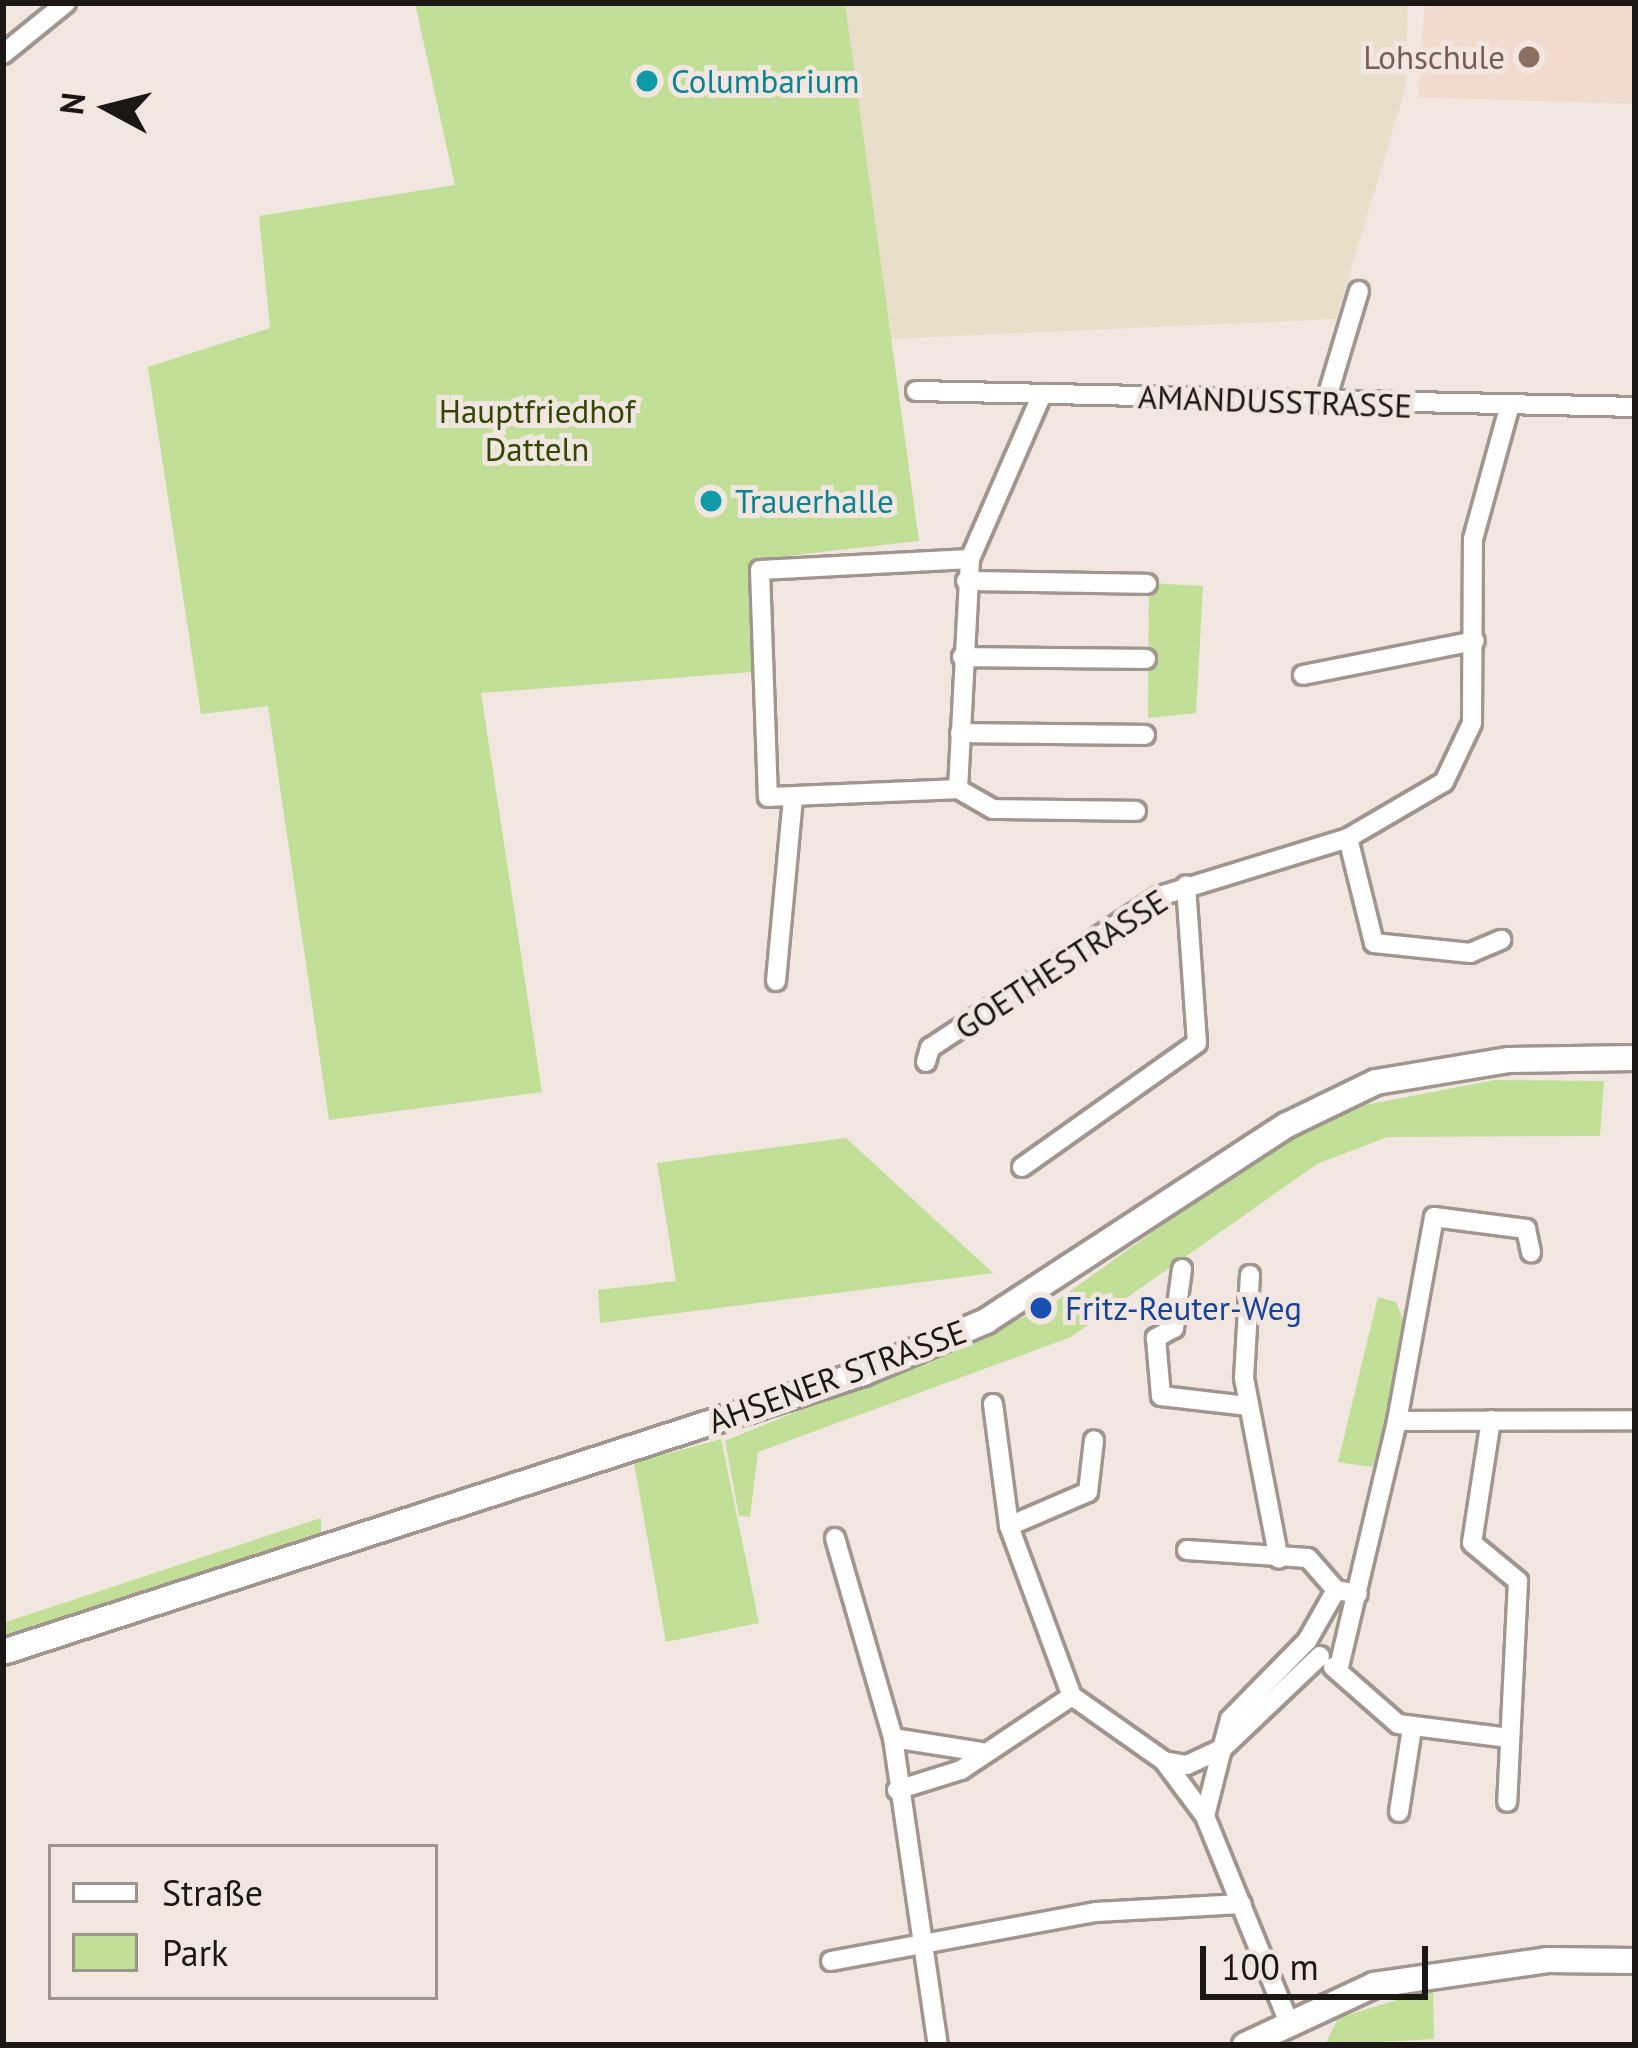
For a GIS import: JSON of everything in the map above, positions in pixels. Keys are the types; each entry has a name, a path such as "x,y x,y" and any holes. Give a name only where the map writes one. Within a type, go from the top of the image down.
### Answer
{"main road":[{"name":"AHSENER STRASSE","path":"3,1652 945,1339 1376,1082 1509,1060 1635,1058"},
{"path":"1245,2045 1287,2018 1374,1985 1633,1959"}],"street":[{"path":"3,54 66,3"},
{"path":"1325,404 1359,291"},
{"name":"AMANDUSSTRASSE","path":"916,391 1325,404 1635,406"},
{"path":"958,789 970,559 1042,394"},
{"name":"GOETHESTRASSE","path":"926,1062 930,1048 1186,885 1348,838 1403,814 1458,763 1478,682 1473,539 1510,405"},
{"path":"970,559 760,570 768,797 958,789 993,809 1136,812"},
{"path":"966,581 1147,584"},
{"path":"1303,676 1475,641"},
{"path":"962,657 1146,659"},
{"path":"960,733 1145,735"},
{"path":"776,981 793,799"},
{"path":"1348,838 1374,944 1469,953 1501,940"},
{"path":"1022,1167 1197,1043 1186,885"},
{"path":"1338,1671 1396,1421 1434,1217 1526,1229 1531,1252"},
{"path":"1182,1270 1174,1328 1156,1338 1161,1396 1248,1406"},
{"path":"1250,1275 1248,1406 1269,1463 1279,1559"},
{"path":"993,1404 1009,1526 1072,1696 1164,1761 1205,1816 1287,2018"},
{"path":"1491,1420 1472,1543 1518,1581 1507,1802"},
{"path":"1396,1421 1635,1420"},
{"path":"1009,1526 1088,1492 1094,1440"},
{"path":"836,1538 892,1738 938,2045"},
{"path":"1186,1550 1308,1558 1336,1590 1358,1594"},
{"path":"1164,1761 1187,1765 1222,1749 1313,1648 1336,1590"},
{"path":"1313,1648 1412,1728 1509,1738"},
{"path":"897,1790 981,1752 1072,1696"},
{"path":"1399,1812 1412,1728"},
{"path":"892,1738 981,1752"},
{"path":"1205,1816 1222,1749"},
{"path":"830,1961 1096,1912 1242,1904"}],"shaded area":[{"path":"845,3 1408,3 1405,90 1336,319 888,339"},
{"name":"Lohschule","path":"1425,3 1635,3 1635,104 1418,97"}],"green space":[{"name":"Hauptfriedhof Datteln","path":"415,3 845,3 919,541 760,559 763,671 481,693 542,1092 329,1120 268,706 201,714 148,367 270,328 259,216 455,185"},
{"path":"1149,583 1203,586 1196,713 1148,718"},
{"path":"1495,1080 1604,1081 1600,1136 1387,1137 1317,1164 1071,1337 758,1452 750,1517 739,1516 725,1441 1048,1307 1273,1146 1344,1109"},
{"path":"846,1138 993,1273 600,1323 598,1290 676,1281 657,1163"},
{"path":"1378,1297 1396,1302 1408,1331 1400,1387 1372,1467 1338,1462"},
{"path":"721,1439 759,1623 666,1642 634,1463"},
{"path":"321,1518 321,1536 3,1639 3,1623"},
{"path":"1433,1989 1434,2039 1325,2045 1338,2018"}],"place":[{"name":"Lohschule","path":"1529,57"},
{"name":"Columbarium","path":"647,81"},
{"name":"Trauerhalle","path":"711,501"},
{"name":"Fritz-Reuter-Weg","path":"1041,1308"}]}
